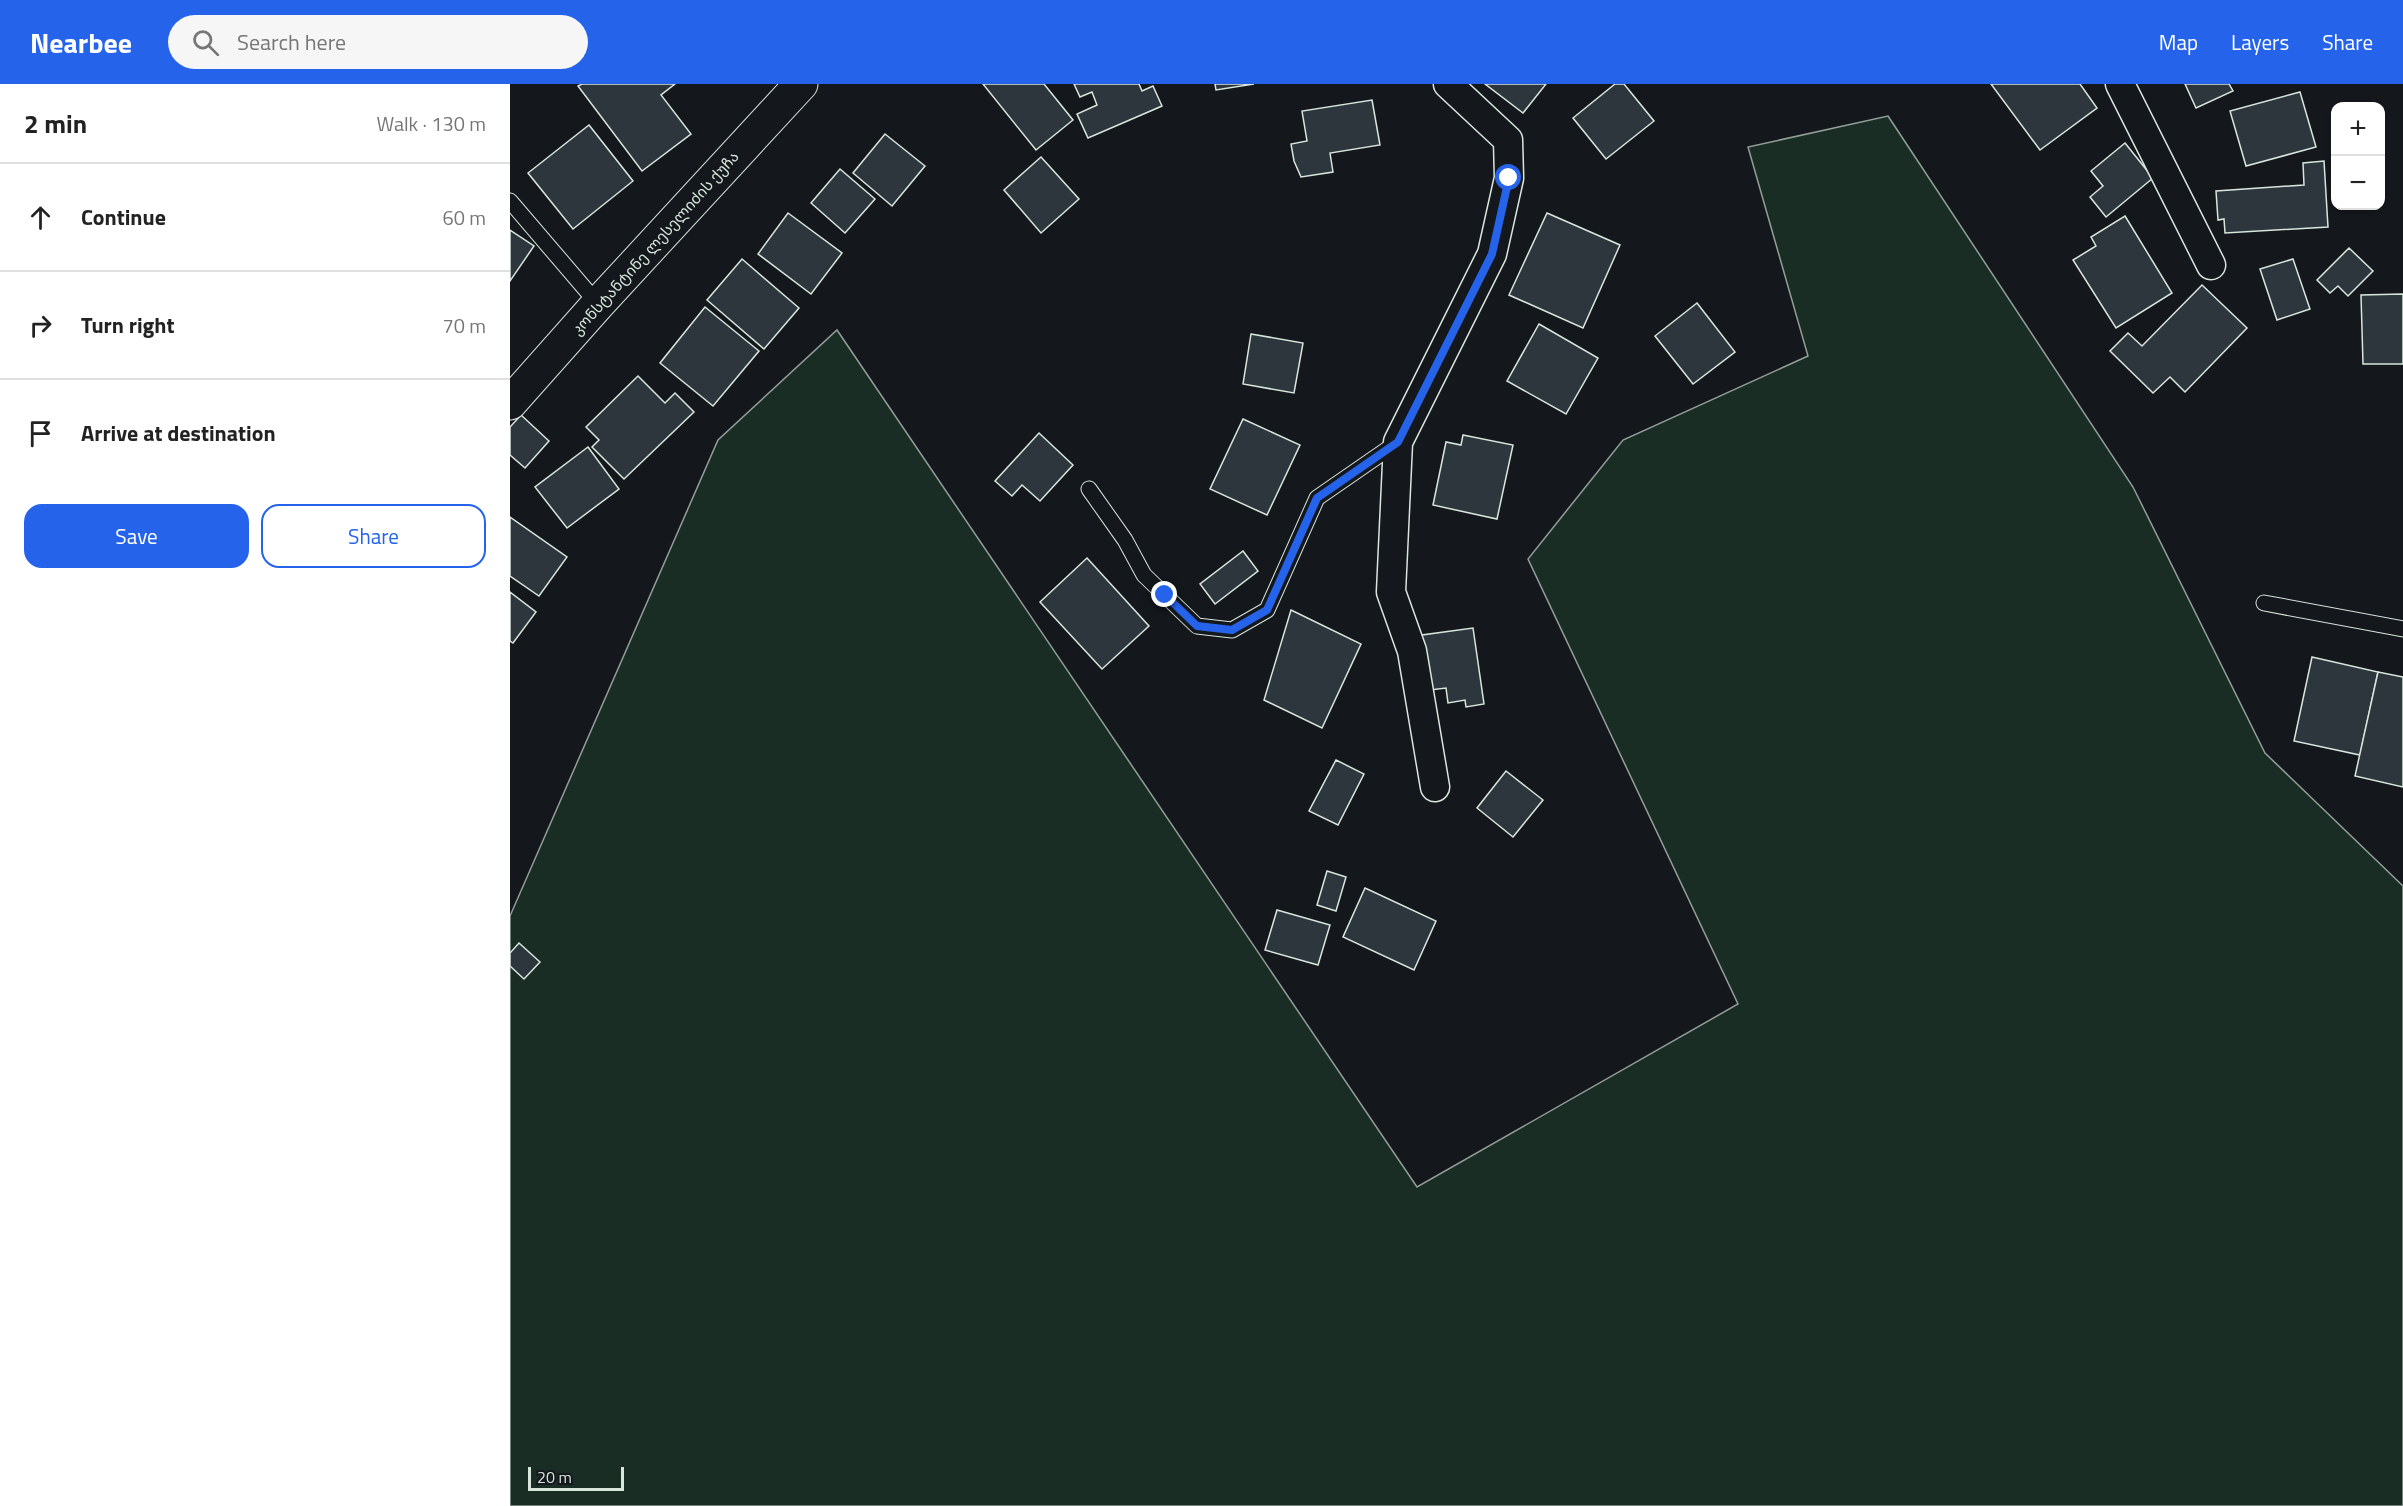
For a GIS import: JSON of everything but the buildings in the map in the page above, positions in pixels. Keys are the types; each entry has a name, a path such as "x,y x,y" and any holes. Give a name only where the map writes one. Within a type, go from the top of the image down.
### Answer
{"main road":[{"name":"კონსტანტინე ლესელიძის ქუჩა","path":"510,403 801,84"}],"street":[{"path":"1435,787 1412,651 1391,592 1398,442 1492,254 1509,178 1508,140 1448,84"},
{"path":"2120,84 2211,265"}],"lane":[{"path":"510,201 598,304"},
{"path":"1089,489 1125,540 1144,575 1197,626 1232,630 1267,610 1317,498 1398,442"},
{"path":"2264,603 2403,629"}],"green space":[{"path":"1888,116 2133,487 2265,753 2403,886 2403,1506 510,1506 510,916 718,440 837,330 1417,1187 1738,1004 1528,559 1623,440 1808,356 1748,147"}],"route":[{"path":"1165,595 1197,626 1232,630 1267,610 1317,498 1398,442 1492,254 1509,178"}]}
